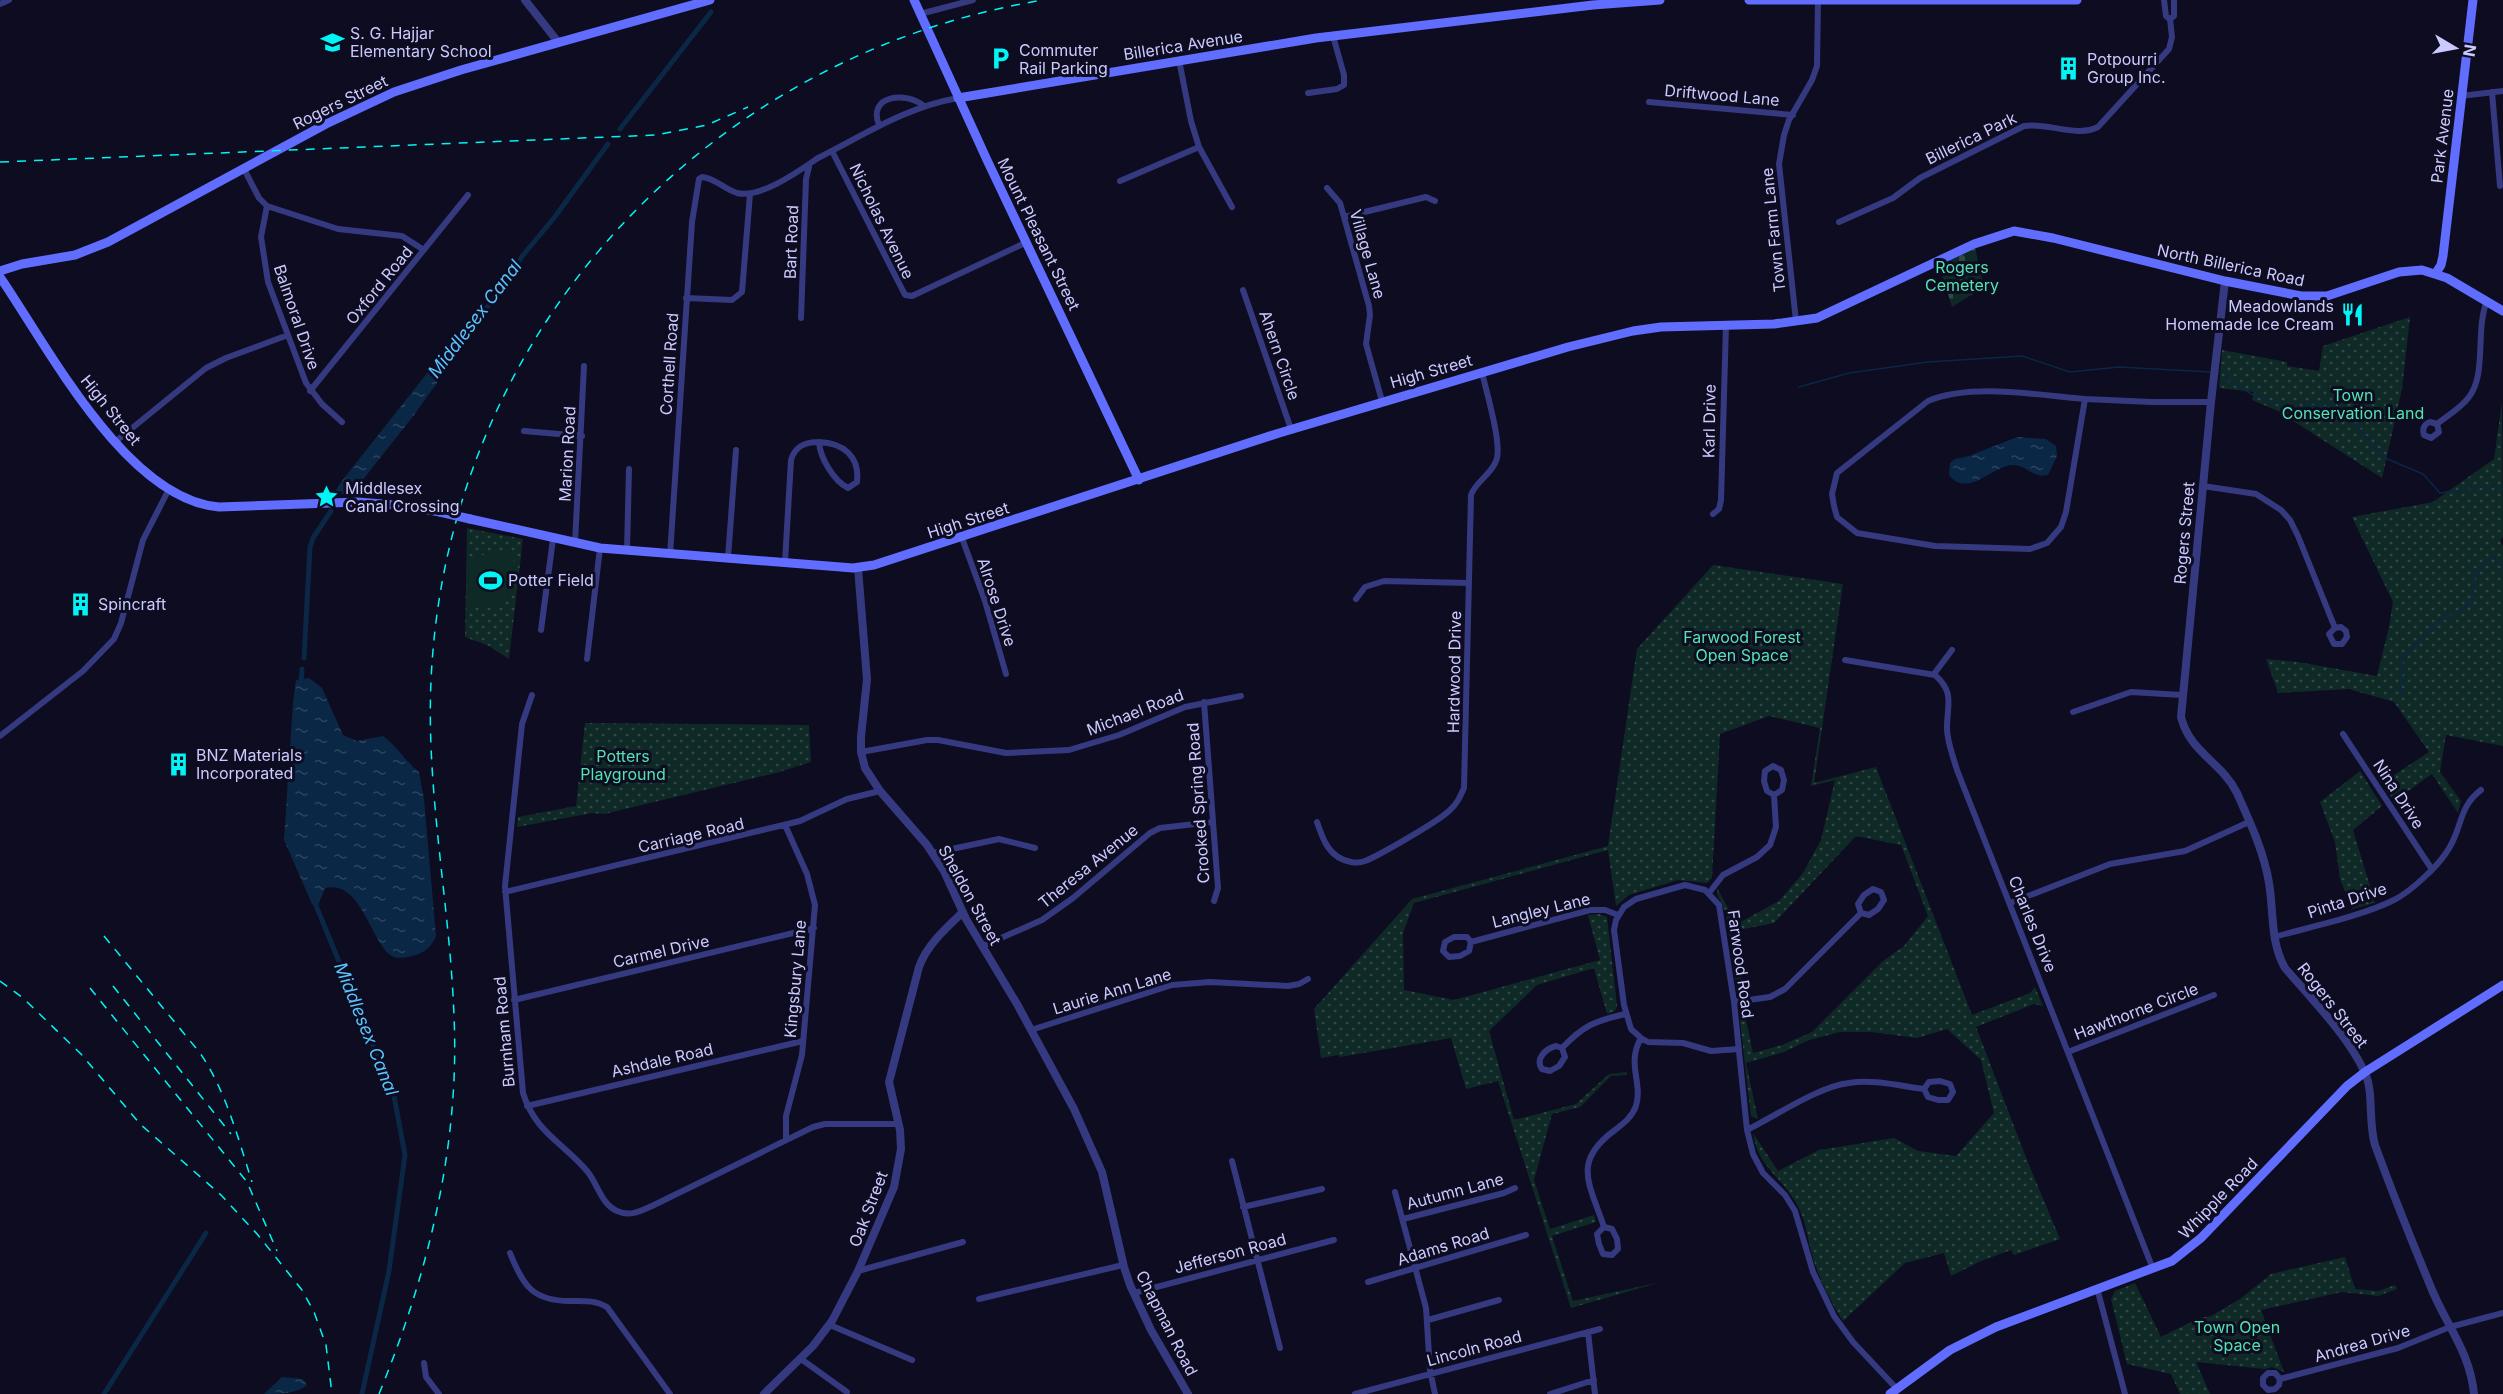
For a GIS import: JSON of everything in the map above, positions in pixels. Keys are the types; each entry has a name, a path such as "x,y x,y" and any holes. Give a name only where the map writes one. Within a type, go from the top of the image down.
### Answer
{"main road":[{"name":"Rogers Street","path":"0,271 17,265 66,257 99,246 326,124 388,95 443,75 690,3 711,0"},
{"name":"Mount Pleasant Street","path":"914,0 1139,480"},
{"name":"Billerica Avenue","path":"958,98 1333,36 1593,5 1660,0"},
{"path":"1749,0 2077,0"},
{"name":"Park Avenue","path":"2436,273 2443,256 2472,0"},
{"name":"North Billerica Road","path":"2014,231 2053,238 2225,281 2317,297 2341,294 2399,272 2422,270 2436,273 2503,311"},
{"name":"High Street","path":"0,277 82,399 115,442 169,489 189,501 211,507 243,508 358,502 407,506 600,548 858,568 888,562 1382,401 1633,331 1662,327 1796,321 1830,313 1981,241 2014,231"},
{"name":"Whipple Road","path":"1893,1391 1950,1350 1987,1331 2172,1261 2201,1238 2347,1086 2365,1071 2503,985"}],"street":[{"path":"0,4 9,0"},
{"path":"525,0 558,42"},
{"path":"920,14 973,0"},
{"name":"Town Farm Lane","path":"1796,321 1779,164 1784,135 1817,66 1818,0"},
{"name":"Billerica Park","path":"1839,222 1893,198 1920,178 2024,126 2036,125 2085,131 2098,127 2166,54 2172,37 2170,19 2166,16 2164,0"},
{"name":"Billerica Park","path":"2170,19 2174,16 2174,0"},
{"path":"1308,93 1337,89 1344,85 1344,75 1333,36"},
{"path":"1179,60 1191,121 1199,147 1232,207"},
{"path":"2462,96 2503,91"},
{"path":"2492,92 2500,186"},
{"path":"879,125 877,112 882,104 893,97 904,96 917,100 924,106"},
{"name":"Billerica Avenue","path":"750,194 809,167 814,161 879,125 924,106 958,98"},
{"name":"Driftwood Lane","path":"1649,102 1793,115"},
{"path":"1120,181 1199,147"},
{"name":"Nicholas Avenue","path":"832,151 903,294 912,296 1027,242"},
{"name":"Bart Road","path":"801,318 806,179 809,167"},
{"path":"244,168 259,198 267,206 338,229 402,236 424,250"},
{"name":"Corthell Road","path":"670,555 696,187 701,177 709,178 731,191 750,194"},
{"name":"Village Lane","path":"1327,188 1336,197 1344,217 1370,306 1371,315 1366,344 1382,401"},
{"path":"687,298 732,300 740,295 744,286 750,194"},
{"name":"Oxford Road","path":"310,391 468,195"},
{"path":"1344,217 1426,197 1435,201"},
{"name":"Balmoral Drive","path":"267,206 261,229 262,254 268,282 310,391 342,422"},
{"name":"Rogers Street","path":"2225,281 2181,717 2188,737 2235,790 2249,822 2265,862 2270,884 2278,957 2339,1033 2365,1071 2374,1141 2430,1285 2468,1361 2474,1394"},
{"name":"Ahern Circle","path":"1243,291 1291,429"},
{"path":"2437,424 2466,401 2474,389 2482,319 2487,302"},
{"name":"Karl Drive","path":"1713,514 1719,509 1721,500 1726,325"},
{"path":"115,442 206,368 226,358 288,335"},
{"name":"Marion Road","path":"575,543 584,366"},
{"name":"Hardwood Drive","path":"1317,822 1326,846 1331,852 1340,858 1358,863 1447,814 1460,799 1466,774 1471,495 1474,486 1495,465 1499,451 1482,372"},
{"path":"2085,399 2066,512 2061,526 2047,543 2030,549 1935,546 1857,533 1837,517 1832,494 1837,473 1928,401 1945,394 1971,391 2085,399 2211,402"},
{"path":"524,431 582,436"},
{"path":"785,562 792,456 799,446 819,442 835,444 850,453 857,475 854,486 846,487 837,479 821,454 819,442"},
{"path":"728,558 736,450"},
{"path":"627,551 629,469"},
{"path":"2203,486 2256,494 2281,510 2290,520 2298,536 2335,628"},
{"path":"0,736 84,670 114,639 119,629 143,540 169,489"},
{"name":"Alrose Drive","path":"962,538 985,601 1006,674"},
{"path":"541,630 553,539"},
{"path":"587,659 600,548"},
{"name":"Sheldon Street","path":"858,568 867,679 861,753 865,768 880,790 933,853 949,880 963,912 1074,1109 1103,1176 1115,1229"},
{"path":"1356,599 1365,587 1384,582 1469,582"},
{"path":"1845,660 1934,674 1952,650"},
{"name":"Charles Drive","path":"1934,674 1943,682 1950,702 1947,727 1957,770 2152,1269"},
{"path":"2073,712 2131,692 2182,696"},
{"name":"Burnham Road","path":"532,694 522,724 505,892 523,1093 527,1106 538,1124 589,1172 606,1203 615,1211 624,1214 635,1214 786,1139 825,1124 898,1124"},
{"name":"Michael Road","path":"861,753 927,740 1006,753 1069,750 1104,741 1185,707 1241,696"},
{"name":"Crooked Spring Road","path":"1204,702 1218,892 1214,902"},
{"name":"Nina Drive","path":"2343,734 2431,868"},
{"path":"1771,766 1781,770 1784,780 1782,790 1774,795 1767,791 1764,781 1765,771 1771,766"},
{"name":"Carriage Road","path":"505,892 801,821 848,799 880,790"},
{"name":"Pinta Drive","path":"2274,937 2401,896 2452,845 2470,798 2481,790"},
{"path":"1709,893 1723,876 1761,854 1770,845 1776,827 1774,795"},
{"name":"Theresa Avenue","path":"983,946 1042,920 1073,898 1150,833 1160,828 1213,822"},
{"path":"2010,903 2110,864 2185,851 2249,822"},
{"name":"Kingsbury Lane","path":"785,825 813,891 814,928 803,1041 798,1072 786,1116 786,1139"},
{"path":"933,853 999,839 1035,848"},
{"name":"Farwood Road","path":"1618,915 1632,901 1680,886 1695,886 1709,893 1716,900 1722,915 1734,1002 1747,1130 1758,1165 1766,1177 1785,1195 1795,1211 1810,1264 1826,1302 1853,1342 1893,1391"},
{"path":"1873,890 1881,892 1884,900 1878,909 1869,915 1861,913 1858,904 1864,895 1873,890"},
{"name":"Langley Lane","path":"1471,942 1590,910 1605,910 1618,915"},
{"name":"Oak Street","path":"764,1394 801,1359 830,1324 858,1271 894,1187 901,1149 889,1082 923,955 963,912"},
{"path":"1734,1002 1770,997 1785,989 1861,913"},
{"path":"1618,915 1614,935 1625,1014 1631,1029 1641,1038 1657,1043 1689,1044 1711,1051 1738,1049"},
{"name":"Carmel Drive","path":"514,1000 814,928"},
{"name":"Langley Lane","path":"1465,936 1471,942 1469,951 1460,956 1449,957 1443,951 1445,942 1454,937 1465,936"},
{"name":"Laurie Ann Lane","path":"1031,1030 1172,985 1210,982 1288,986 1304,983 1308,979"},
{"name":"Hawthorne Circle","path":"2068,1052 2214,994"},
{"path":"1562,1048 1587,1025 1625,1014"},
{"path":"1604,1227 1588,1177 1587,1164 1594,1147 1628,1120 1635,1108 1637,1096 1633,1059 1641,1038"},
{"name":"Ashdale Road","path":"527,1106 803,1041"},
{"path":"1554,1046 1562,1048 1565,1057 1559,1066 1550,1071 1542,1069 1539,1061 1545,1052 1554,1046"},
{"path":"1940,1081 1950,1084 1953,1092 1948,1100 1938,1100 1928,1097 1924,1089 1929,1082 1940,1081"},
{"path":"1747,1130 1839,1084 1860,1082 1924,1089"},
{"path":"1232,1161 1280,1348"},
{"path":"1244,1207 1322,1188"},
{"name":"Autumn Lane","path":"1403,1219 1504,1193 1515,1188"},
{"path":"1395,1192 1428,1320 1434,1394"},
{"path":"1604,1227 1612,1229 1617,1239 1618,1249 1612,1255 1604,1254 1599,1244 1597,1234 1604,1227"},
{"name":"Chapman Road","path":"1115,1229 1123,1265 1134,1293 1151,1330 1188,1394"},
{"name":"Adams Road","path":"1368,1282 1526,1235"},
{"name":"Jefferson Road","path":"1134,1293 1334,1240"},
{"path":"858,1271 963,1242"},
{"path":"510,1253 524,1280 536,1295 544,1299 592,1301 607,1307 670,1394"},
{"path":"979,1299 1123,1265"},
{"path":"2097,1288 2125,1394"},
{"path":"1428,1320 1499,1300"},
{"name":"Andrea Drive","path":"2280,1379 2398,1348 2450,1327 2503,1313"},
{"path":"830,1324 912,1360"},
{"name":"Lincoln Road","path":"1355,1394 1600,1329"},
{"path":"1588,1332 1595,1394"},
{"path":"801,1359 847,1392"},
{"path":"424,1363 426,1377 439,1394"},
{"path":"1550,1394 1594,1380"}],"green space":[{"name":"Rogers Cemetery","path":"1975,248 1984,287 1952,307 1939,265"},
{"name":"Town Conservation Land","path":"2410,317 2402,389 2382,478 2278,411 2252,400 2254,392 2219,388 2222,350 2287,362 2287,366 2319,371 2323,346"},
{"path":"2502,402 2503,537 2500,541 2503,546 2503,746 2446,735 2440,772 2461,801 2458,813 2432,774 2394,801 2382,783 2429,752 2394,702 2349,689 2278,693 2266,659 2298,662 2377,676 2393,602 2352,517 2433,502 2494,459"},
{"path":"467,528 523,539 509,659 489,646 465,637"},
{"name":"Potter Field","path":"515,551 509,598 491,608 469,605 468,562 474,556"},
{"name":"Farwood Forest Open Space","path":"1713,565 1843,584 1814,783 1876,767 1972,1015 2030,993 2035,987 2043,1006 2034,1004 1976,1027 2060,1239 2014,1255 2011,1250 1981,1261 1951,1276 1944,1253 1905,1263 1843,1321 1818,1273 1800,1211 1787,1189 1759,1154 1753,1133 1778,1171 1819,1150 1894,1138 1918,1151 1956,1156 1994,1113 1981,1060 1947,1029 1917,1038 1871,1032 1840,1032 1809,1040 1784,1052 1746,1063 1758,1119 1751,1116 1739,1012 1743,1006 1753,1053 1782,1045 1812,1032 1883,961 1904,946 1928,916 1901,845 1856,836 1774,923 1733,931 1744,996 1737,993 1726,913 1717,894 1717,888 1737,924 1779,901 1803,873 1821,840 1835,780 1811,786 1820,728 1769,716 1720,734 1712,878 1707,883 1678,880 1629,895 1616,906 1608,850 1414,903 1403,933 1404,990 1454,1000 1600,960 1588,915 1599,914 1607,917 1617,1006 1615,1011 1607,1014 1594,968 1537,985 1489,1031 1514,1120 1576,1104 1609,1074 1627,1072 1627,1075 1611,1076 1580,1107 1552,1114 1534,1180 1550,1229 1594,1215 1596,1222 1552,1236 1573,1301 1661,1282 1571,1308 1498,1081 1466,1089 1451,1038 1340,1057 1338,1055 1321,1058 1314,1009 1412,899 1608,846 1637,649"},
{"name":"Potters Playground","path":"585,723 809,725 811,762 776,773 604,814 592,813 517,827 518,817 576,806"},
{"path":"2360,771 2382,806 2353,830 2375,903 2352,909 2340,879 2335,842 2320,802"},
{"name":"Town Open Space","path":"2345,1257 2355,1289 2378,1291 2395,1285 2397,1289 2378,1296 2342,1292 2261,1310 2284,1372 2272,1367 2265,1369 2196,1362 2210,1394 2180,1394 2171,1374 2127,1364 2111,1299 2115,1291 2135,1283 2161,1337 2199,1318 2211,1316 2240,1299 2271,1274"}],"water":[{"name":"Middlesex Canal","path":"469,320 476,326 474,331 414,415 354,491 349,495 338,493 336,490 341,482"},
{"path":"2017,437 2046,439 2056,446 2057,456 2048,475 2034,474 2013,465 1996,470 1972,483 1956,482 1949,475 1950,463 1955,459 1969,456"},
{"path":"309,678 322,688 343,735 357,741 383,736 419,772 424,799 436,936 430,946 416,955 396,958 386,951 357,903 349,894 338,888 325,888 317,908 312,904 284,840 296,680"},
{"path":"282,1377 303,1379 307,1385 293,1392 264,1394"}],"waterway":[{"name":"Middlesex Canal","path":"620,129 711,12"},
{"name":"Middlesex Canal","path":"472,327 523,255 554,218 608,144"},
{"path":"1799,387 1849,373 1928,362 2022,356 2070,372 2119,367 2210,372"},
{"path":"2221,376 2253,395 2291,408 2337,403 2385,458 2423,474 2440,493 2489,486 2503,489"},
{"name":"Middlesex Canal","path":"304,658 310,547 313,538 331,511"},
{"path":"2401,695 2403,657 2433,626 2473,602 2475,572 2492,557 2503,567"},
{"name":"Middlesex Canal","path":"301,684 302,669"},
{"name":"Middlesex Canal","path":"315,903 394,1096 405,1155 389,1271 362,1394"},
{"name":"Middlesex Canal","path":"104,1394 206,1233"}],"railway":[{"path":"379,1394 397,1349 426,1256 446,1161 452,1113 455,1065 452,974 435,807 430,723 431,681 448,555 485,436 542,328 616,232 704,149 806,81 920,31 1043,0"},
{"path":"0,162 656,135 707,125 748,107"},
{"path":"104,936 200,1053 231,1115 252,1182"},
{"path":"0,981 23,998 81,1054 140,1124 221,1195 258,1235 302,1290 314,1312 326,1345 332,1394"},
{"path":"113,986 231,1134"},
{"path":"90,988 247,1182 277,1251"}],"place":[{"name":"S. G. Hajjar Elementary School","path":"332,42"},
{"name":"Commuter Rail Parking","path":"1001,59"},
{"name":"Potpourri Group Inc.","path":"2069,68"},
{"name":"Meadowlands Homemade Ice Cream","path":"2352,315"},
{"name":"Middlesex Canal Crossing","path":"327,497"},
{"name":"Potter Field","path":"490,580"},
{"name":"Spincraft","path":"80,604"},
{"name":"BNZ Materials Incorporated","path":"178,764"}]}
